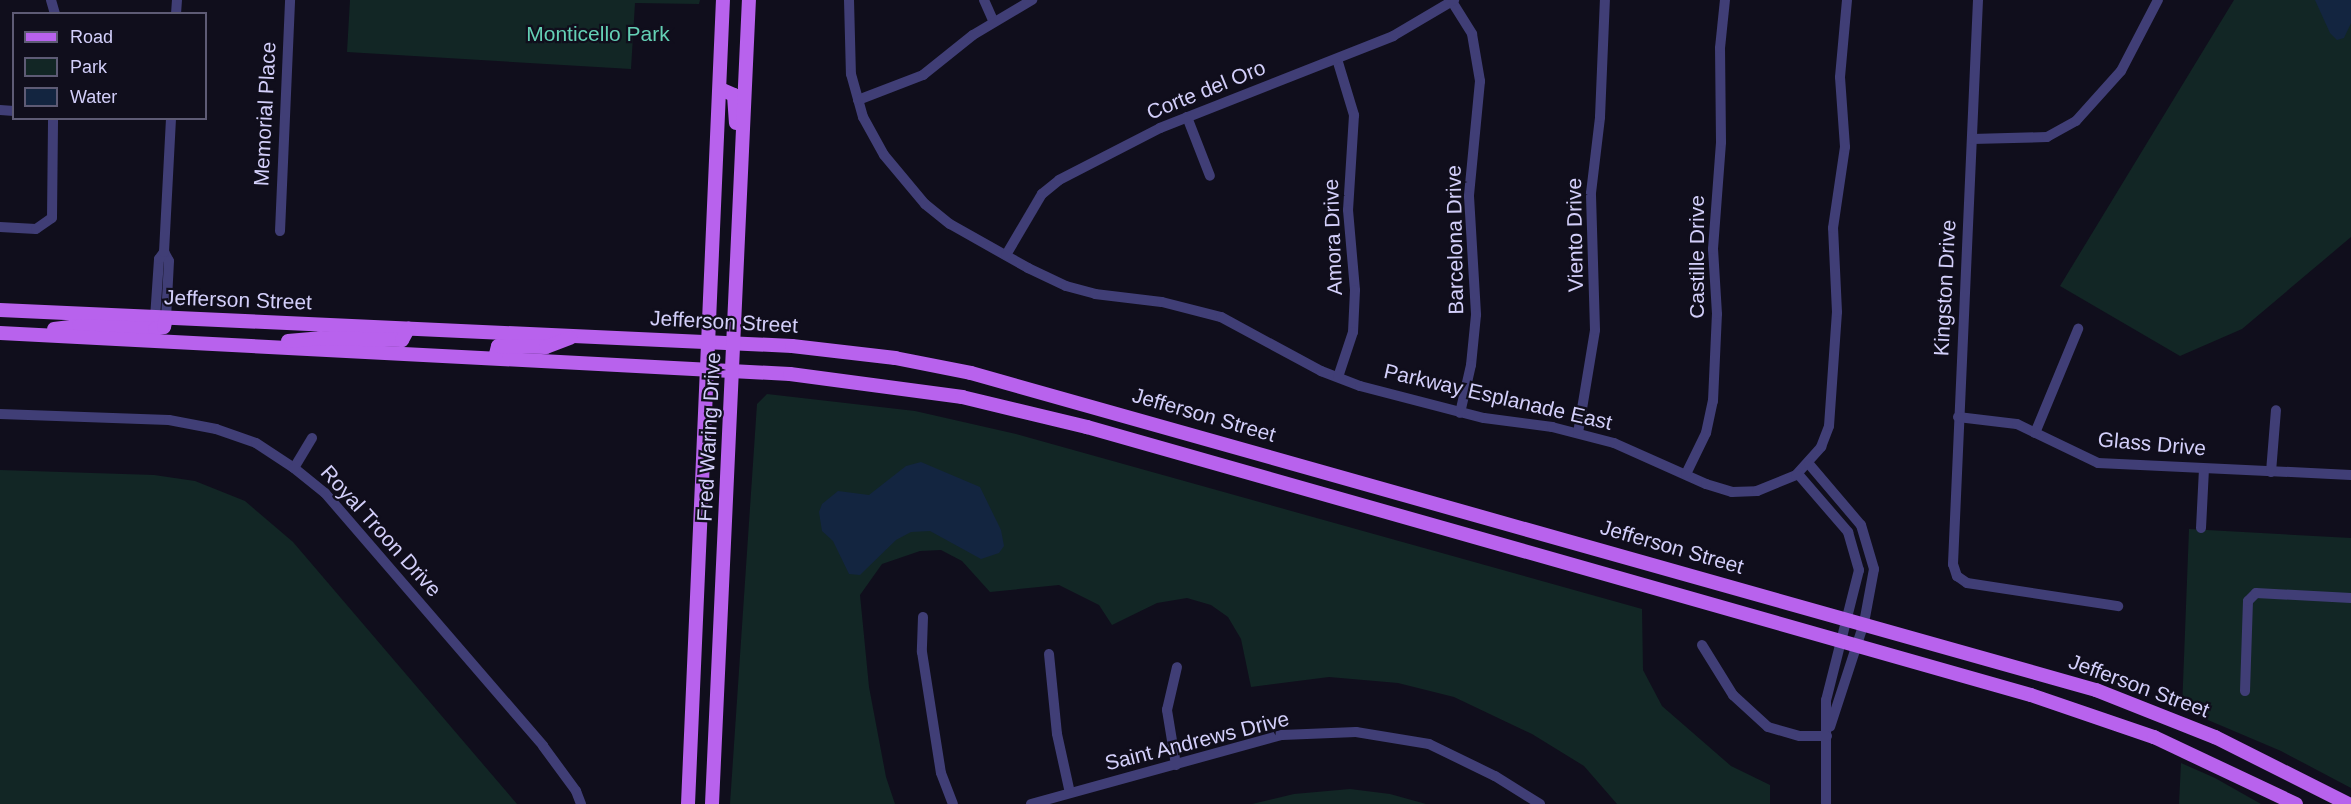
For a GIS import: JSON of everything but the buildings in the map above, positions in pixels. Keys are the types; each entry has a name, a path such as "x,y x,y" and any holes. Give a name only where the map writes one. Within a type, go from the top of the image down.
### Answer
{"main road":[{"name":"Fred Waring Drive","path":"688,804 723,0"},
{"name":"Fred Waring Drive","path":"712,804 749,0"},
{"path":"720,89 731,92 735,101 738,162 742,172"},
{"name":"Jefferson Street","path":"0,310 735,343 859,353 971,372 1853,632 2093,714 2213,762 2296,804"},
{"path":"6,334 80,326 156,329 164,327 160,318"},
{"path":"244,345 320,338 402,340 408,329"},
{"name":"Jefferson Street","path":"6,334 707,369 889,385 1024,410 1853,632 2126,701 2274,764 2348,804"},
{"path":"495,358 498,346 546,347 577,336"}],"street":[{"name":"Memorial Place","path":"280,231 290,0"},
{"name":"Parkway Esplanade East","path":"849,0 851,74 858,100 884,155 925,204 950,224 1066,286 1191,308 1221,317 1338,377 1460,413 1578,433 1643,454 1732,492 1757,491 1781,484 1803,469"},
{"path":"984,0 994,22"},
{"path":"858,100 922,75 994,22 1032,0"},
{"name":"Corte del Oro","path":"1006,255 1042,194 1059,180 1187,117 1420,23 1452,0"},
{"name":"Barcelona Drive","path":"1452,0 1472,34 1479,58 1480,81 1469,196 1475,332 1460,413"},
{"name":"Viento Drive","path":"1578,433 1595,330 1591,193 1600,117 1605,0"},
{"name":"Castille Drive","path":"1686,474 1706,433 1713,401 1717,314 1713,249 1722,142 1720,48 1725,0"},
{"path":"1826,804 1826,699 1874,583 1869,548 1861,525 1849,508 1803,469 1821,447 1833,403 1837,312 1833,228 1845,147 1840,77 1847,0"},
{"name":"Kingston Drive","path":"1978,0 1953,564 1957,576 1967,583 2118,606"},
{"path":"1972,139 2047,137 2076,122 2121,71 2158,0"},
{"name":"Amora Drive","path":"1337,58 1354,115 1348,210 1355,290 1353,332 1338,377"},
{"path":"1187,117 1210,176"},
{"path":"0,227 36,229 48,223 52,212 53,120"},
{"path":"160,318 169,261 164,252 171,120"},
{"path":"2035,433 2078,328"},
{"path":"2271,472 2276,410"},
{"name":"Royal Troon Drive","path":"0,414 169,420 216,429 256,443 294,468 325,493 543,746 582,804"},
{"name":"Glass Drive","path":"1958,417 2017,424 2098,463 2351,475"},
{"path":"294,468 312,438"},
{"path":"2200,528 2204,469"},
{"path":"2245,691 2248,601 2256,593 2351,598"},
{"path":"923,617 922,652 942,773 953,804"},
{"path":"1702,645 1733,695 1768,728 1800,736 1827,736"},
{"path":"1049,654 1057,734 1070,793"},
{"path":"1176,765 1167,710 1177,667"},
{"name":"Saint Andrews Drive","path":"1030,804 1282,735 1356,732 1429,744 1495,776 1540,804"}],"green space":[{"name":"Monticello Park","path":"350,0 700,0 699,4 635,3 631,69 347,52"},
{"path":"2234,0 2351,0 2351,237 2242,329 2180,356 2060,286"},
{"path":"767,394 915,411 1016,434 1642,609 1643,670 1662,706 1731,766 1770,785 1770,804 1617,804 1584,766 1532,734 1454,697 1398,683 1329,677 1251,687 1241,639 1228,617 1211,605 1187,598 1157,603 1112,625 1099,605 1059,585 990,592 962,561 941,550 920,551 882,564 860,595 869,687 886,777 895,804 730,804 757,404"},
{"path":"0,470 154,475 195,481 245,501 293,542 517,804 0,804"},
{"path":"2189,529 2351,538 2351,788 2281,751 2182,709"},
{"path":"2181,763 2215,778 2261,804 2179,804"},
{"path":"1350,789 1390,794 1426,804 1252,804 1294,794"}],"water":[{"path":"2315,0 2351,0 2351,23 2344,38 2337,40 2330,33"},
{"path":"921,462 980,487 1001,530 1004,546 999,553 981,559 930,531 911,532 896,540 860,575 849,574 833,541 822,531 819,512 822,504 838,491 869,495 906,466"}]}
